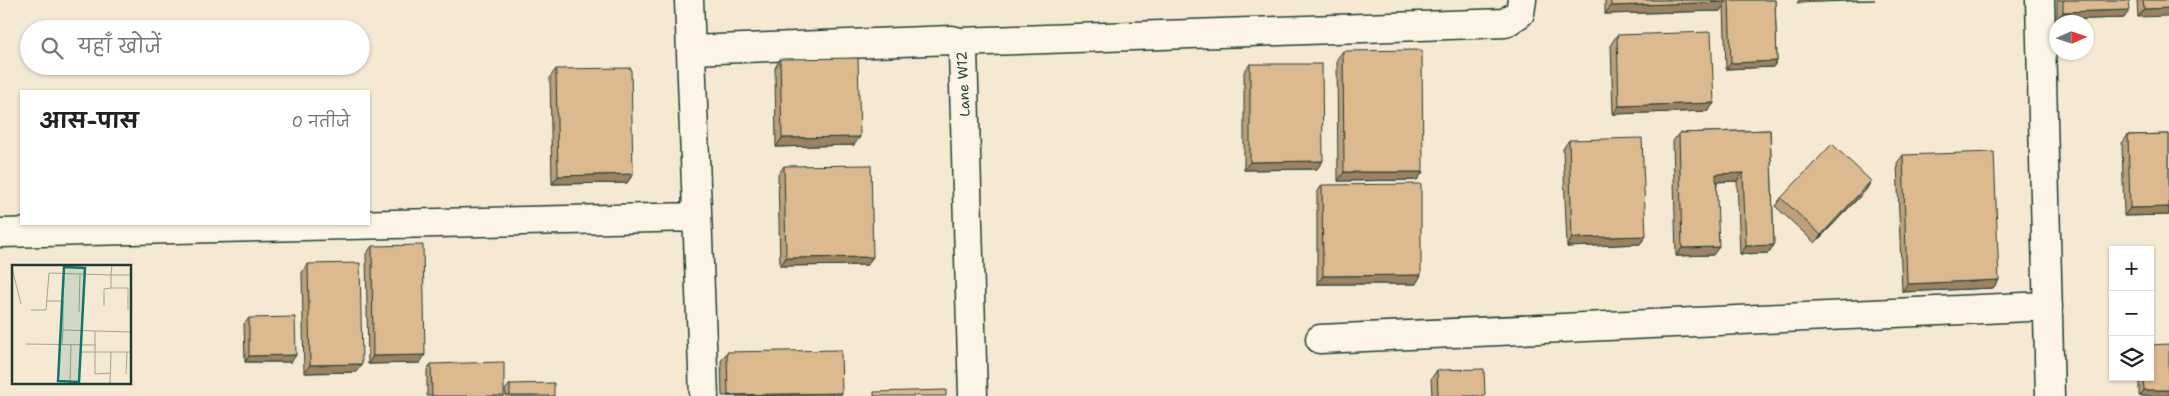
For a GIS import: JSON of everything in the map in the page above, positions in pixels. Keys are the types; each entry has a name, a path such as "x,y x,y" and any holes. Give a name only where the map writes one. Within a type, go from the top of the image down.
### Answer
{"street":[{"path":"689,0 704,396"},
{"path":"960,42 1505,23 1514,19 1520,13 1522,0"},
{"path":"2040,0 2050,396"},
{"name":"Lane W12","path":"691,50 942,40 960,42 963,61 973,396"},
{"path":"370,225 697,217"},
{"path":"0,233 348,225"},
{"path":"1320,339 2048,306"}],"building":[{"path":"1611,0 1726,0 1726,2 1611,6"},
{"path":"1729,0 1775,0 1777,61 1731,63"},
{"path":"2063,0 2129,0 2130,10 2063,12"},
{"path":"2143,0 2169,0 2169,8 2144,9"},
{"path":"1711,32 1714,103 1619,106 1617,35"},
{"path":"1422,50 1423,172 1344,172 1343,51"},
{"path":"858,58 860,137 782,138 780,59"},
{"path":"1250,64 1322,64 1323,161 1250,162"},
{"path":"631,68 633,174 558,176 556,69"},
{"path":"1770,130 1774,245 1746,246 1743,173 1716,174 1719,247 1682,248 1679,133"},
{"path":"2169,134 2169,207 2130,208 2128,135"},
{"path":"1642,138 1646,236 1572,238 1569,140"},
{"path":"1832,144 1871,181 1821,235 1781,198"},
{"path":"1994,152 1999,280 1907,284 1903,155"},
{"path":"871,165 873,257 786,258 784,166"},
{"path":"1421,184 1421,275 1323,276 1322,185"},
{"path":"423,245 425,355 373,356 372,246"},
{"path":"360,263 362,364 310,365 308,264"},
{"path":"295,317 296,355 249,356 249,318"},
{"path":"2169,344 2169,390 2144,390 2143,381 2154,381 2154,345"},
{"path":"841,350 842,393 728,395 727,352"},
{"path":"504,362 504,396 432,396 431,364"},
{"path":"1484,369 1485,396 1438,396 1437,370"},
{"path":"554,383 554,396 510,396 510,384"},
{"path":"946,390 946,396 874,396 874,392"}]}
